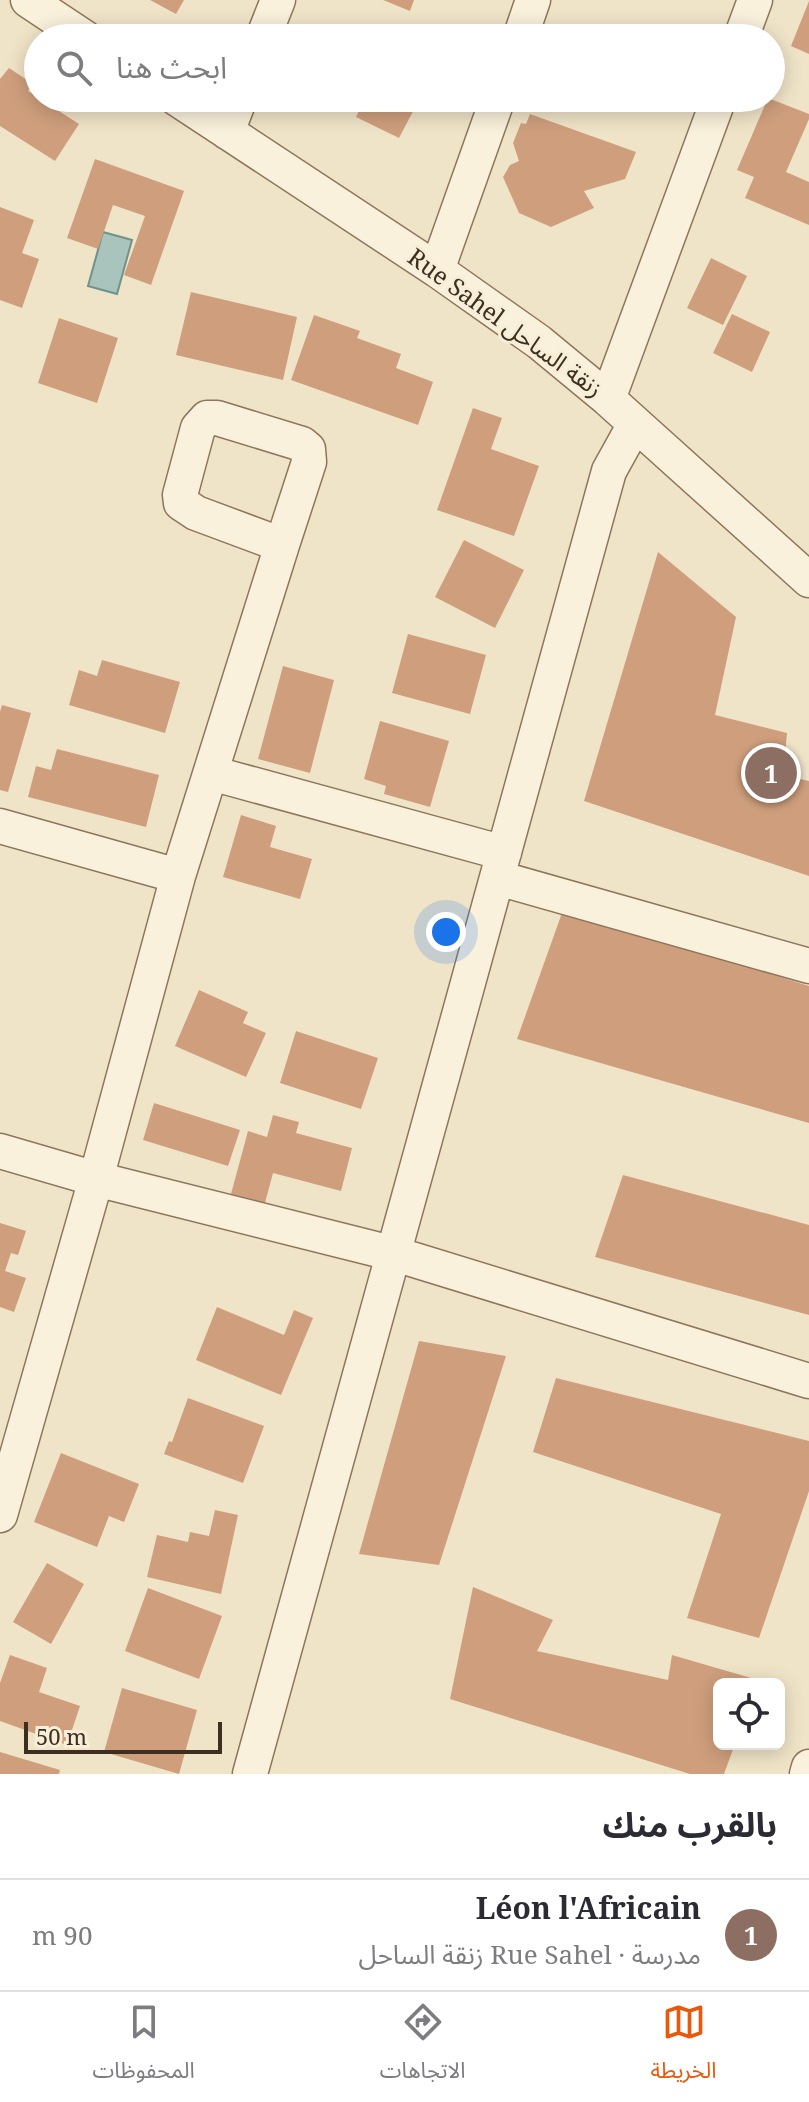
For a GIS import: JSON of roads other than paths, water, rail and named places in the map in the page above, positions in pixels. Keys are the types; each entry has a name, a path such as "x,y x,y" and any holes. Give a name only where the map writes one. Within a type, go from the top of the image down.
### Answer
{"street":[{"path":"28,0 64,24"},
{"path":"269,24 278,0"},
{"path":"525,24 533,0"},
{"path":"746,24 755,0"},
{"name":"Rue Sahel زنقة الساحل","path":"197,112 437,270 539,342 608,399 809,580"},
{"path":"227,132 235,112"},
{"path":"437,270 493,112"},
{"path":"608,399 714,112"},
{"path":"250,1774 609,471 635,424"},
{"path":"0,1515 6,1470 96,1179 178,876 282,545"},
{"path":"211,773 809,966"},
{"path":"0,826 178,876"},
{"path":"0,1151 96,1179 395,1254 809,1381"},
{"path":"807,1774 809,1767"}],"water":[{"path":"103,232 132,240 117,294 88,286"}],"place":[{"name":"Léon l'Africain","path":"771,773"}]}
